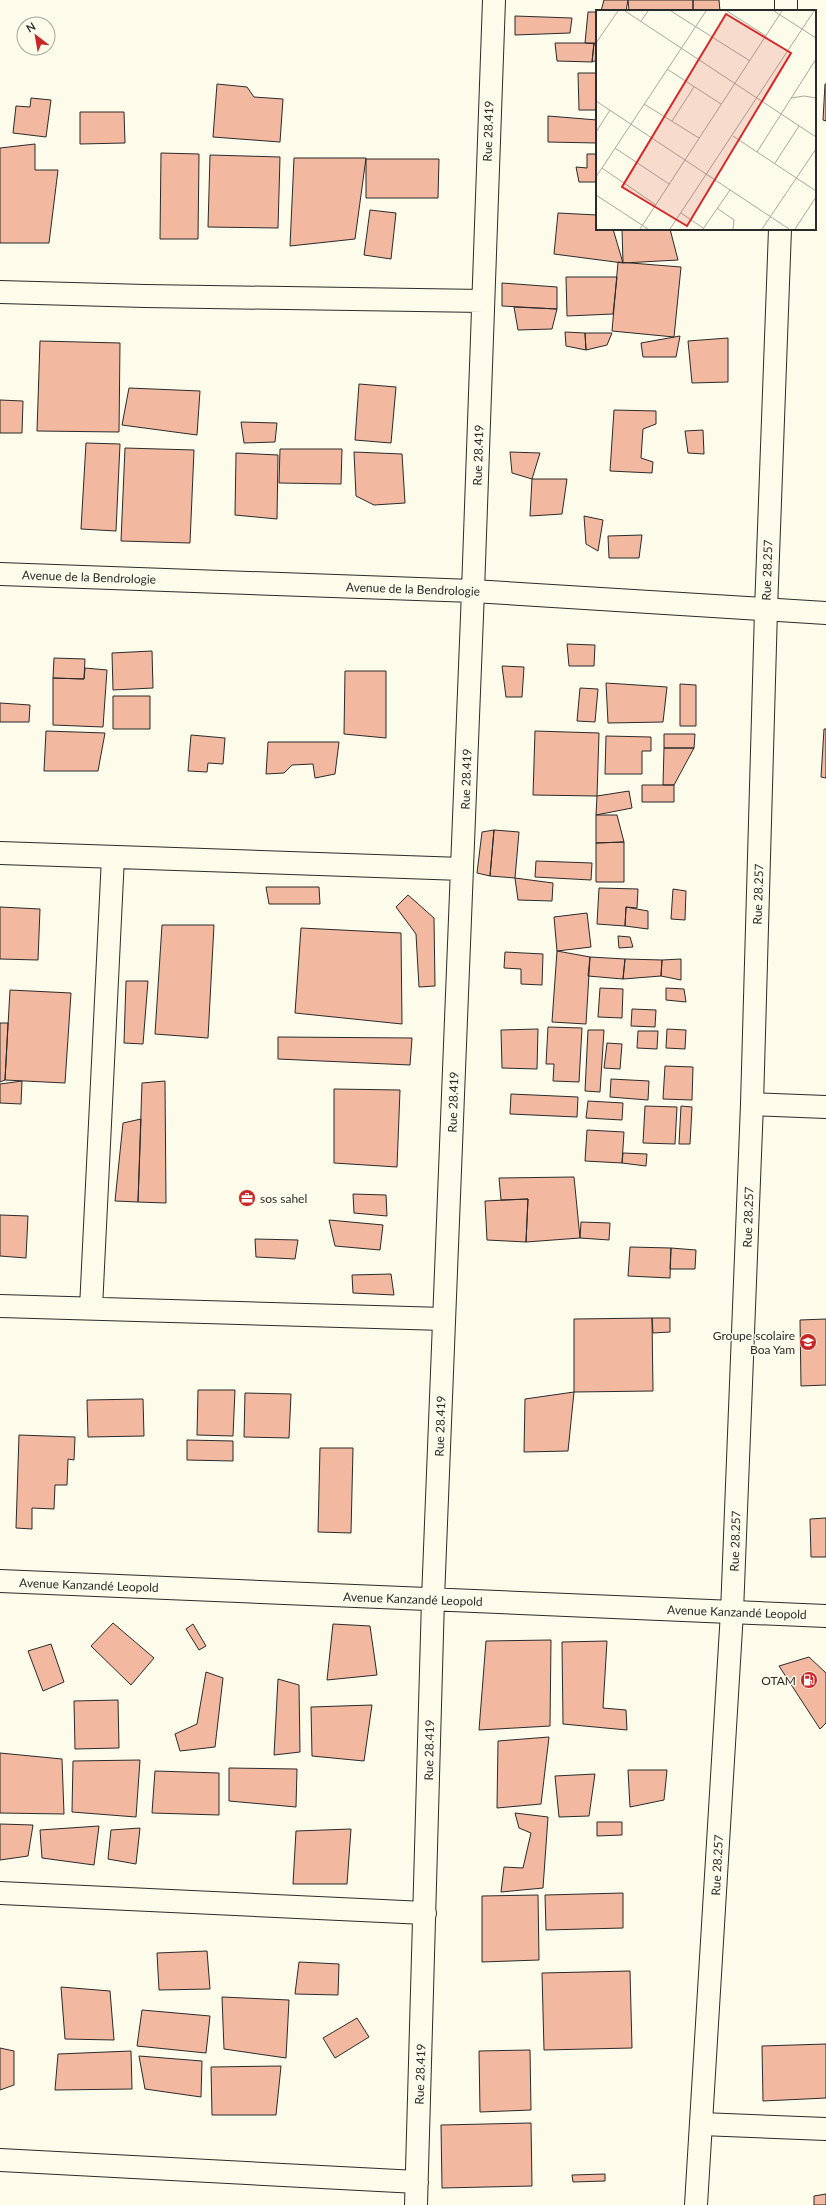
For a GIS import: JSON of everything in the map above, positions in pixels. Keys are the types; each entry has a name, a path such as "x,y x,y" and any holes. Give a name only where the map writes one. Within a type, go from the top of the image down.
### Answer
{"street":[{"name":"Rue 28.419","path":"416,2205 433,1599 473,591 494,0"},
{"name":"Rue 28.257","path":"696,2205 732,1612 752,1104 766,610 780,230"},
{"path":"0,292 145,296 483,301"},
{"name":"Avenue de la Bendrologie","path":"0,574 473,591 826,613"},
{"path":"0,853 462,869"},
{"path":"91,1308 113,857"},
{"path":"752,1104 826,1107"},
{"path":"0,1306 444,1319"},
{"name":"Avenue Kanzandé Leopold","path":"0,1581 826,1616"},
{"path":"0,1893 425,1913"},
{"path":"701,2124 826,2129"},
{"path":"0,2160 417,2182"}],"building":[{"path":"604,0 628,0 626,10 601,10"},
{"path":"628,0 693,0 693,10 629,10"},
{"path":"693,0 719,0 720,10 693,10"},
{"path":"588,12 596,12 596,44 585,43"},
{"path":"515,16 572,18 570,33 515,35"},
{"path":"555,43 594,43 592,62 557,61"},
{"path":"594,43 596,43 596,60 592,62"},
{"path":"578,73 596,73 596,110 579,110"},
{"path":"217,84 247,87 254,97 283,99 280,142 213,137"},
{"path":"826,84 826,121 823,120"},
{"path":"31,98 51,100 46,137 13,133 16,106 30,107"},
{"path":"80,112 124,112 125,143 80,144"},
{"path":"548,116 596,120 596,143 548,142"},
{"path":"35,144 35,170 58,170 49,243 0,243 0,148"},
{"path":"161,153 199,154 198,239 160,239"},
{"path":"587,154 596,154 596,182 579,182 576,167 587,168"},
{"path":"210,155 280,157 278,228 208,227"},
{"path":"294,158 366,158 355,239 290,246"},
{"path":"366,159 439,159 438,198 366,198"},
{"path":"370,210 396,213 391,259 364,255"},
{"path":"558,213 596,215 596,230 613,230 623,263 554,254"},
{"path":"622,230 670,230 678,260 623,263"},
{"path":"618,262 681,267 674,337 612,331"},
{"path":"566,277 617,277 613,314 567,316"},
{"path":"502,283 557,287 557,309 502,306"},
{"path":"514,307 557,309 552,329 518,330"},
{"path":"565,332 585,333 586,350 566,346"},
{"path":"585,333 612,333 607,345 586,350"},
{"path":"680,336 676,357 643,357 641,343"},
{"path":"728,338 728,382 692,383 688,341"},
{"path":"40,341 120,343 119,432 37,431"},
{"path":"359,384 396,387 391,443 355,440"},
{"path":"129,388 200,391 197,435 122,425"},
{"path":"0,400 23,401 22,433 0,433"},
{"path":"614,410 656,411 656,424 643,429 641,458 653,462 652,473 610,471"},
{"path":"241,422 277,423 275,442 244,443"},
{"path":"703,430 704,454 688,453 685,431"},
{"path":"86,443 120,444 116,531 81,529"},
{"path":"125,448 194,450 190,543 121,541"},
{"path":"280,449 342,449 341,484 279,483"},
{"path":"354,452 402,454 405,503 374,505 356,496"},
{"path":"510,452 540,453 532,479 512,473"},
{"path":"236,453 278,455 277,519 235,515"},
{"path":"532,479 567,479 562,514 530,516"},
{"path":"584,516 603,520 598,551 586,544"},
{"path":"642,535 639,558 609,558 608,536"},
{"path":"567,644 595,645 594,666 569,666"},
{"path":"152,651 153,688 113,690 112,653"},
{"path":"54,658 85,659 84,679 53,678"},
{"path":"502,666 524,667 522,697 506,697"},
{"path":"85,668 107,670 103,727 53,725 53,678 84,679"},
{"path":"345,671 386,671 386,738 344,734"},
{"path":"606,683 667,687 663,722 608,723"},
{"path":"680,684 696,685 696,726 680,726"},
{"path":"580,688 598,689 595,722 577,721"},
{"path":"113,696 150,696 150,729 113,729"},
{"path":"0,703 30,705 29,722 0,722"},
{"path":"824,729 826,729 826,778 821,777"},
{"path":"46,731 105,733 98,771 44,771"},
{"path":"535,731 599,733 597,796 533,795"},
{"path":"664,734 695,734 694,748 664,748"},
{"path":"191,735 225,738 223,764 208,763 207,772 188,771"},
{"path":"606,736 651,737 651,751 642,751 642,774 605,774"},
{"path":"268,742 339,742 335,774 315,778 313,764 292,765 284,773 266,774"},
{"path":"664,748 694,748 674,785 663,785"},
{"path":"642,785 674,785 674,802 642,802"},
{"path":"629,791 632,808 596,815 597,796"},
{"path":"596,815 617,815 624,842 596,843"},
{"path":"494,830 490,876 477,873 482,832"},
{"path":"494,830 519,832 515,878 490,876"},
{"path":"624,842 624,882 596,882 596,843"},
{"path":"536,861 592,863 591,880 535,877"},
{"path":"515,878 553,883 552,901 518,900"},
{"path":"266,887 319,887 320,904 269,904"},
{"path":"599,888 638,889 637,908 626,907 625,926 597,924"},
{"path":"673,889 686,891 685,920 671,919"},
{"path":"408,895 434,918 435,986 419,987 416,934 396,907"},
{"path":"0,907 40,909 38,960 0,959"},
{"path":"626,907 648,911 648,929 625,926"},
{"path":"587,913 591,947 557,951 554,917"},
{"path":"162,925 214,925 208,1038 155,1034"},
{"path":"301,928 401,933 402,1024 295,1013"},
{"path":"618,936 630,937 633,947 619,948"},
{"path":"557,951 590,957 586,1024 552,1022"},
{"path":"505,952 543,954 542,985 521,984 521,969 504,968"},
{"path":"590,957 625,959 623,979 588,976"},
{"path":"625,959 662,960 661,976 623,979"},
{"path":"681,959 681,980 661,976 662,960"},
{"path":"126,981 148,981 143,1044 124,1043"},
{"path":"600,988 623,989 622,1018 598,1017"},
{"path":"666,988 684,989 686,1002 666,1000"},
{"path":"10,990 71,993 65,1083 5,1080"},
{"path":"632,1009 656,1010 655,1027 631,1026"},
{"path":"0,1023 8,1023 5,1080 0,1082"},
{"path":"548,1027 582,1028 579,1082 553,1081 554,1064 546,1064"},
{"path":"538,1029 537,1069 502,1068 501,1030"},
{"path":"667,1029 686,1030 685,1049 666,1048"},
{"path":"588,1030 604,1030 600,1092 585,1091"},
{"path":"638,1031 658,1031 657,1049 637,1048"},
{"path":"278,1037 412,1038 410,1065 278,1059"},
{"path":"607,1043 622,1044 620,1069 604,1068"},
{"path":"665,1066 693,1067 692,1100 663,1099"},
{"path":"611,1079 649,1081 648,1100 610,1097"},
{"path":"22,1081 21,1104 0,1103 0,1084"},
{"path":"165,1081 166,1203 138,1202 142,1083"},
{"path":"334,1089 400,1090 397,1167 334,1163"},
{"path":"511,1094 578,1097 577,1117 510,1114"},
{"path":"588,1101 623,1103 622,1120 586,1118"},
{"path":"645,1106 677,1107 675,1144 643,1143"},
{"path":"681,1106 692,1107 690,1144 679,1144"},
{"path":"141,1119 138,1202 115,1201 123,1123"},
{"path":"587,1130 624,1132 622,1163 585,1161"},
{"path":"623,1153 647,1154 646,1166 622,1163"},
{"path":"574,1177 580,1238 526,1242 528,1199 501,1200 499,1178"},
{"path":"353,1194 386,1195 387,1216 354,1213"},
{"path":"528,1199 526,1242 487,1240 485,1201"},
{"path":"0,1215 28,1216 26,1258 0,1256"},
{"path":"329,1220 383,1225 380,1250 335,1246"},
{"path":"581,1222 610,1223 609,1240 580,1238"},
{"path":"255,1239 298,1240 295,1259 256,1257"},
{"path":"630,1247 671,1248 670,1278 628,1276"},
{"path":"671,1248 696,1250 695,1269 670,1269"},
{"path":"391,1274 394,1295 353,1293 352,1275"},
{"path":"652,1318 670,1318 670,1332 653,1333"},
{"path":"652,1318 653,1391 574,1392 574,1319"},
{"path":"826,1319 826,1385 801,1386 800,1320"},
{"path":"198,1390 235,1390 233,1436 197,1435"},
{"path":"574,1392 568,1451 524,1452 525,1399"},
{"path":"245,1393 291,1394 289,1438 244,1437"},
{"path":"143,1399 144,1436 88,1437 87,1400"},
{"path":"19,1435 75,1437 74,1460 68,1459 67,1485 55,1485 54,1509 32,1508 32,1529 16,1528"},
{"path":"187,1440 233,1441 233,1461 187,1460"},
{"path":"320,1448 353,1448 351,1533 318,1532"},
{"path":"826,1518 826,1557 811,1557 810,1519"},
{"path":"113,1623 154,1658 131,1685 91,1646"},
{"path":"193,1624 206,1646 199,1650 186,1629"},
{"path":"333,1624 370,1626 377,1675 327,1680"},
{"path":"551,1640 550,1726 479,1730 486,1641"},
{"path":"607,1641 603,1708 626,1710 627,1730 563,1724 562,1642"},
{"path":"51,1644 64,1682 43,1691 28,1651"},
{"path":"809,1657 826,1673 826,1723 820,1729 779,1666"},
{"path":"206,1672 223,1678 215,1747 180,1751 175,1734 197,1724"},
{"path":"278,1679 299,1685 300,1752 274,1755"},
{"path":"118,1700 119,1748 75,1749 74,1701"},
{"path":"372,1705 364,1761 312,1756 311,1707"},
{"path":"549,1737 541,1804 497,1808 498,1741"},
{"path":"0,1753 62,1759 64,1814 0,1813"},
{"path":"140,1760 136,1817 72,1812 73,1761"},
{"path":"229,1768 297,1769 296,1807 229,1801"},
{"path":"628,1770 667,1770 664,1800 630,1807"},
{"path":"155,1771 219,1773 219,1815 152,1813"},
{"path":"595,1774 589,1816 559,1817 555,1776"},
{"path":"515,1813 548,1817 543,1888 501,1892 504,1867 523,1868 531,1833 519,1828"},
{"path":"597,1822 622,1822 622,1835 597,1836"},
{"path":"0,1824 33,1825 28,1856 0,1860"},
{"path":"99,1826 94,1865 42,1858 40,1830"},
{"path":"140,1828 136,1864 108,1859 111,1830"},
{"path":"351,1829 347,1884 293,1884 296,1831"},
{"path":"623,1893 623,1928 546,1930 545,1895"},
{"path":"538,1895 539,1960 482,1962 482,1896"},
{"path":"207,1951 210,1989 159,1990 157,1953"},
{"path":"299,1962 339,1964 338,1995 295,1994"},
{"path":"630,1971 632,2048 544,2050 542,1973"},
{"path":"61,1987 110,1991 114,2040 65,2039"},
{"path":"222,1997 289,2000 286,2058 224,2049"},
{"path":"142,2010 210,2016 206,2053 137,2046"},
{"path":"357,2018 369,2037 335,2058 323,2038"},
{"path":"826,2044 826,2098 763,2101 762,2046"},
{"path":"0,2048 14,2051 14,2085 0,2090"},
{"path":"530,2050 531,2110 480,2112 479,2051"},
{"path":"131,2051 132,2089 55,2090 58,2054"},
{"path":"139,2056 202,2061 201,2097 145,2089"},
{"path":"281,2066 276,2115 212,2115 211,2067"},
{"path":"531,2123 532,2186 442,2188 441,2125"},
{"path":"605,2174 605,2181 573,2182 572,2175"},
{"path":"826,2194 826,2205 814,2205 814,2196"}],"place":[{"name":"sos sahel","path":"247,1198"},
{"name":"Groupe scolaire Boa Yam","path":"808,1342"},
{"name":"OTAM","path":"809,1680"}]}
